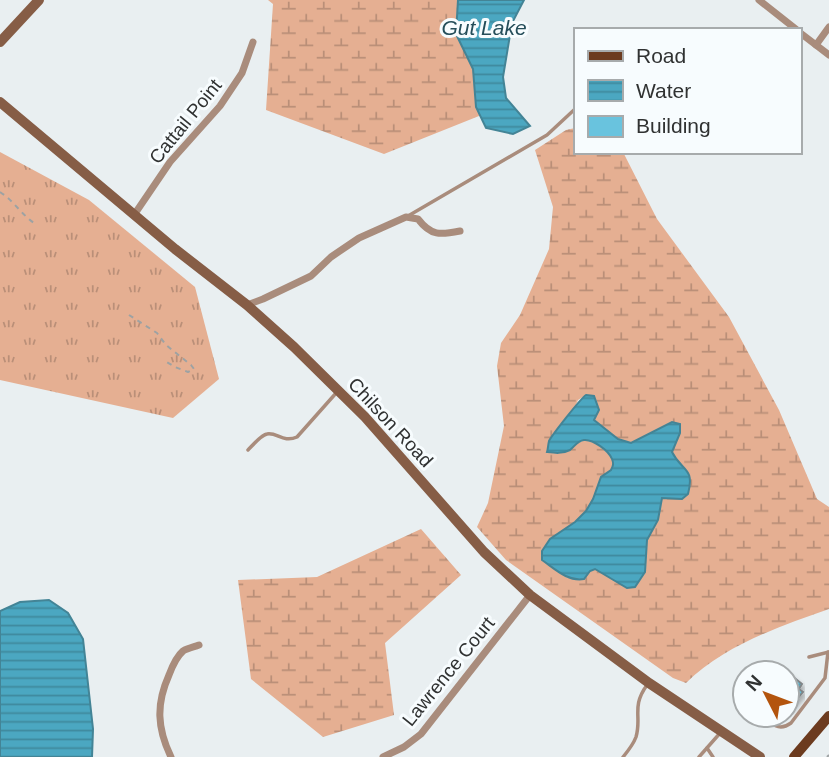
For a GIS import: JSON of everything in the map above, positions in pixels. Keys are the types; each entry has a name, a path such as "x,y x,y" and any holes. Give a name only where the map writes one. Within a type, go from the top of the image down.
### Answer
{"main road":[{"path":"794,757 829,716"}],"street":[{"path":"0,42 39,0"},
{"path":"759,0 794,28"},
{"path":"816,44 829,27"},
{"path":"801,33 829,55"},
{"name":"Cattail Point","path":"134,215 170,162 220,106 242,74 253,42"},
{"name":"Chilson Road","path":"0,103 176,250 247,304 365,417 484,552 530,595 649,683 760,757"},
{"path":"247,304 311,276 331,257 359,238 406,217 418,219 426,229 443,234 460,231"},
{"name":"Lawrence Court","path":"383,757 404,747 421,734 530,595"},
{"path":"171,757 159,714 164,686 175,660 184,651 199,645"}],"lane":[{"path":"406,217 547,135 574,110"},
{"path":"248,450 265,434 290,439 297,437 339,391"},
{"path":"801,709 825,678 829,652 809,657"},
{"path":"623,757 636,736 638,705 642,692 649,683"},
{"path":"699,757 721,732"},
{"path":"707,748 713,757"}],"path":[{"path":"0,192 12,200 34,223"},
{"path":"129,315 157,332 166,345 194,369 188,372 165,360"}],"green space":[{"path":"268,0 514,0 499,108 384,154 266,110 273,4"},
{"path":"574,128 574,154 624,154 657,219 729,317 779,410 817,499 829,507 829,609 753,638 718,658 686,683 673,678 506,560 477,527 488,503 504,426 497,366 501,343 520,315 549,249 553,207 535,150 566,130","holes":["586,395 594,397 599,410 594,420 618,439 631,444 672,422 680,433 672,452 690,477 687,490 681,499 662,498 658,520 647,540 645,572 606,575 595,569 584,579 577,580 566,577 550,539 586,511 601,477 611,471 614,462 610,455 593,441 550,440 573,412 578,400"]},
{"path":"0,152 89,200 195,287 219,379 173,418 0,380"},
{"path":"421,529 461,575 385,643 394,715 323,737 251,679 238,580 317,577"}],"water":[{"name":"Gut Lake","path":"458,0 524,0 512,23 503,77 506,98 530,126 513,134 486,128 476,107 473,69 456,34"},
{"path":"586,395 594,396 599,410 594,420 618,439 631,443 672,422 680,424 680,433 672,452 689,474 688,494 682,499 662,498 658,520 647,540 645,572 635,587 627,588 595,569 584,579 573,579 542,560 542,551 550,539 586,511 601,477 613,466 608,453 588,440 580,441 564,452 547,452 551,437"},
{"path":"49,600 68,613 83,639 93,729 92,757 0,757 0,611 20,602"}]}
